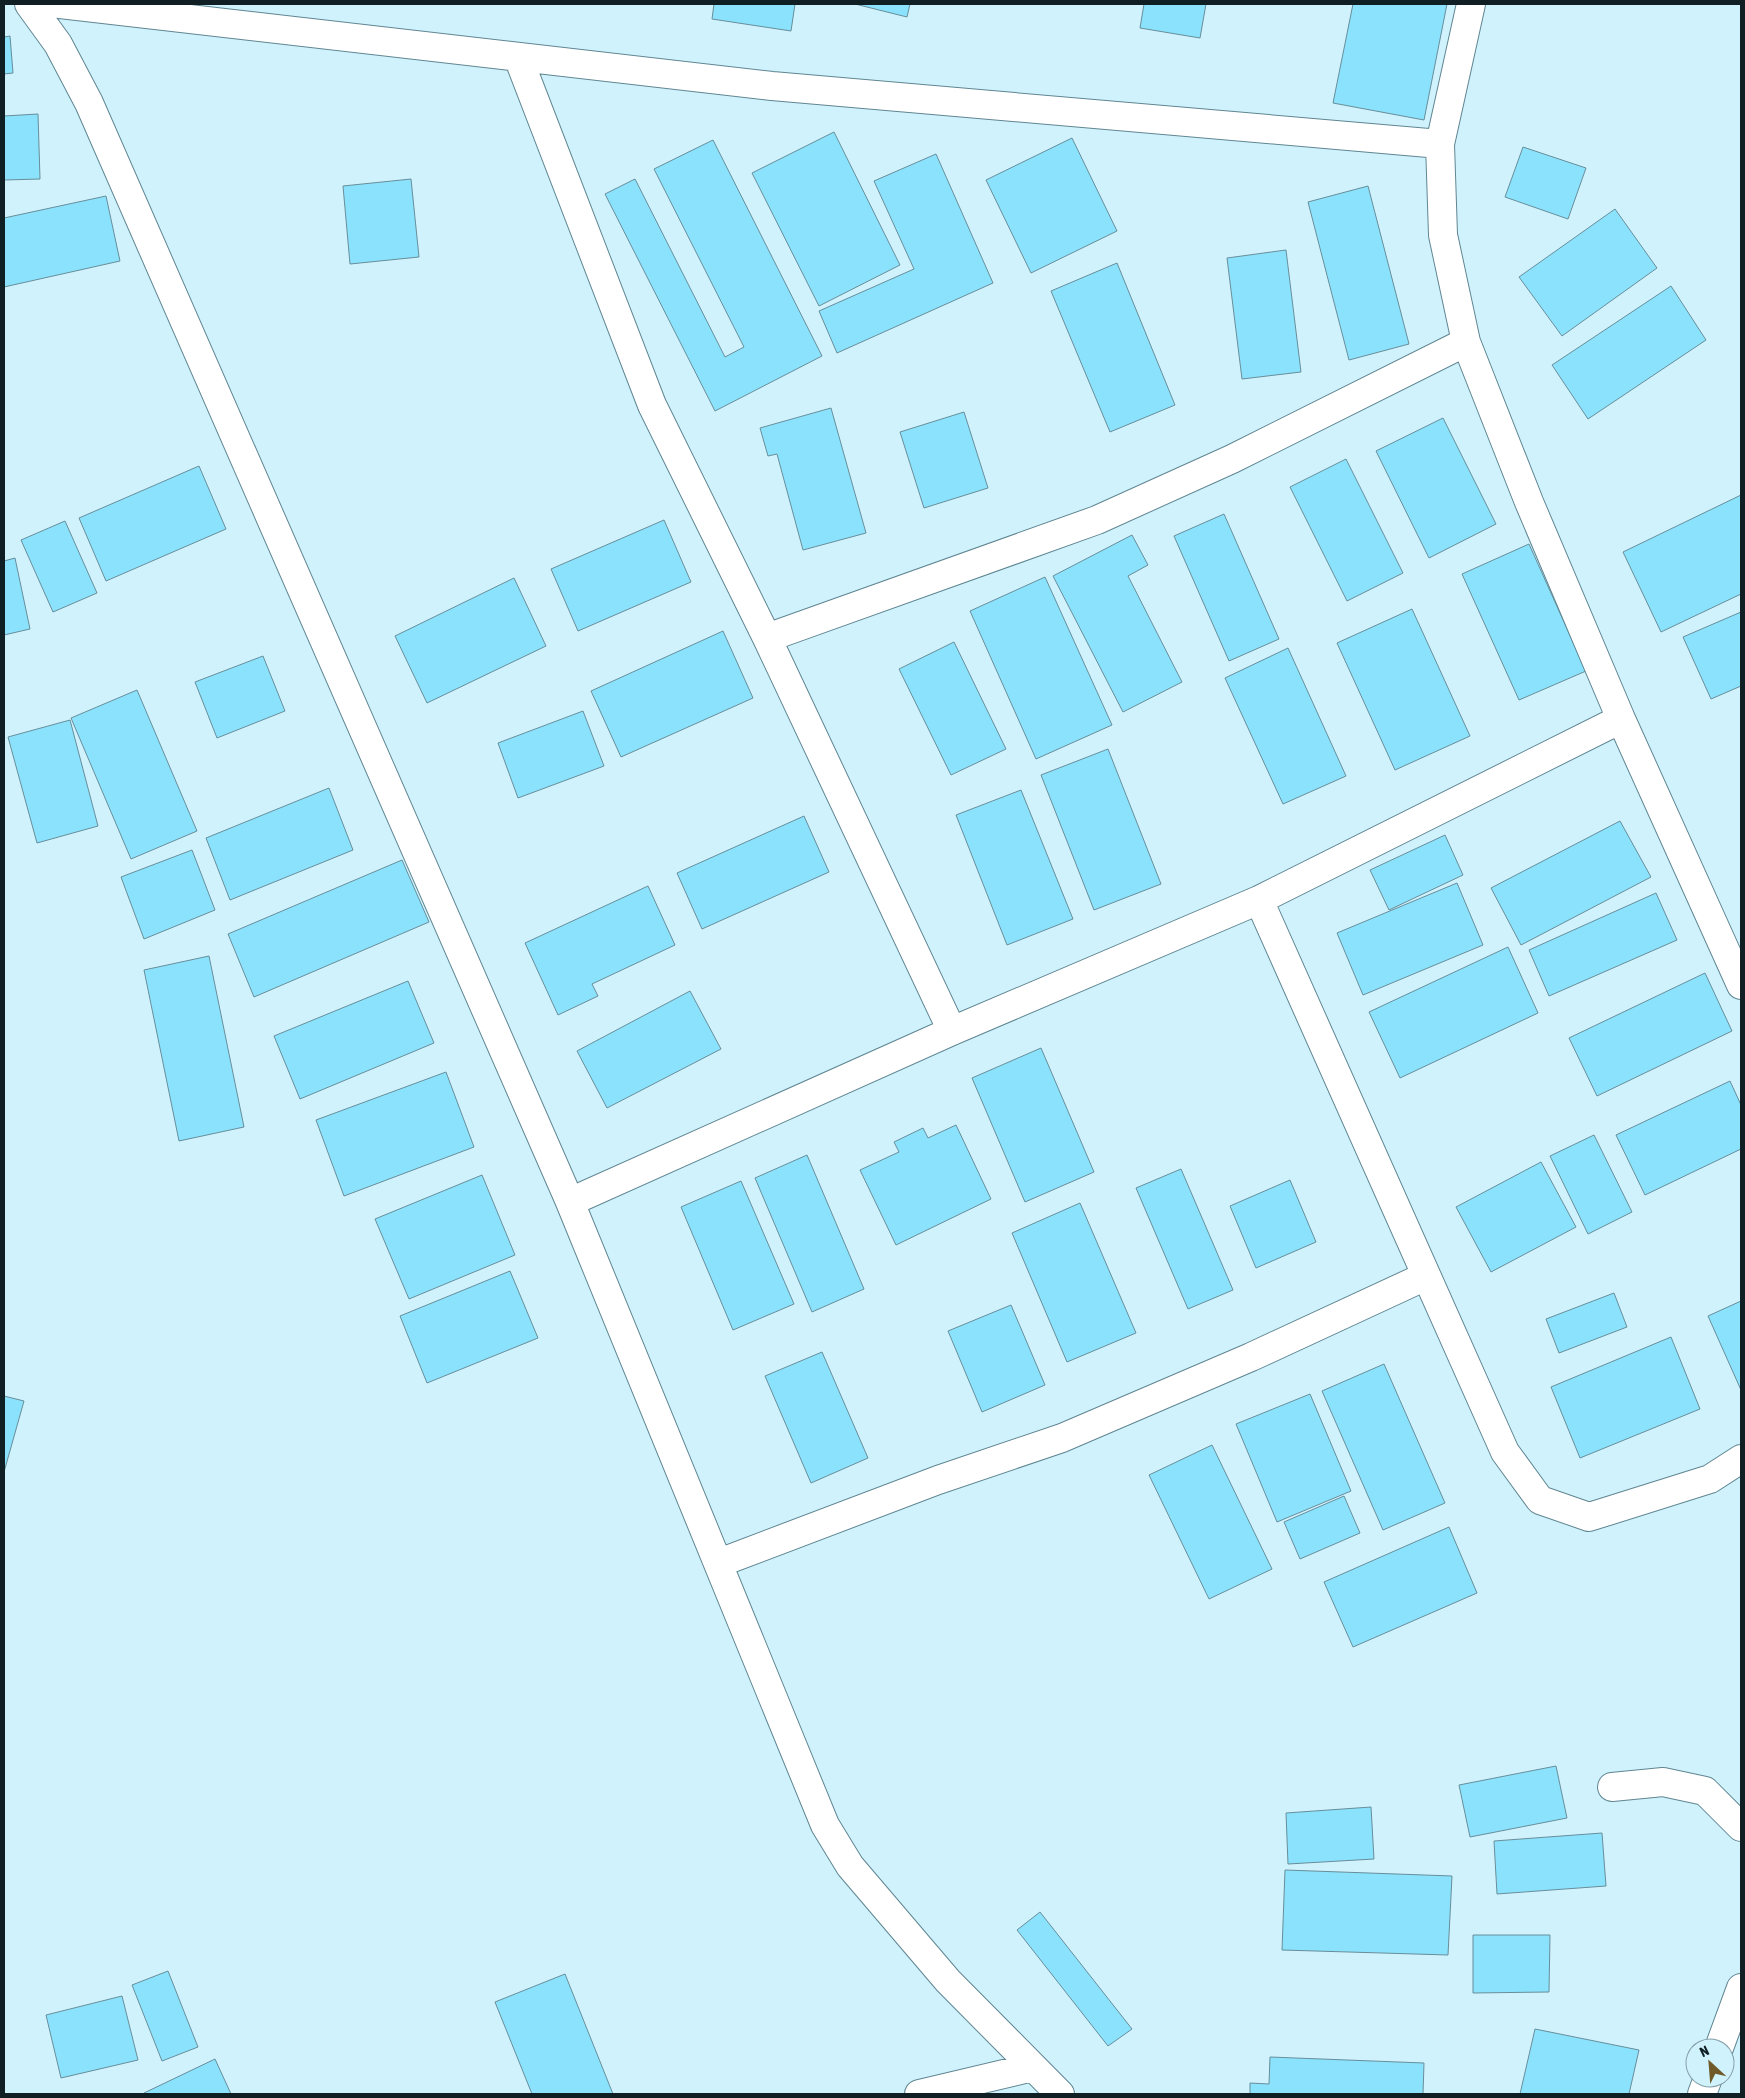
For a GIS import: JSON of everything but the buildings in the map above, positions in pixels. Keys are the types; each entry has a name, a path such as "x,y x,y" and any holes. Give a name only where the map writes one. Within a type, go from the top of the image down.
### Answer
{"street":[{"path":"29,4 58,44 89,103 570,1202 720,1564 825,1825 850,1866 948,1981 1060,2094"},
{"path":"60,4 772,86 1440,144"},
{"path":"1471,4 1440,144 1444,235 1466,342 1529,502 1621,719 1738,974"},
{"path":"518,57 652,405 767,638 952,1031"},
{"path":"767,638 1097,520 1232,459 1466,342"},
{"path":"570,1202 952,1031 1259,900 1621,719"},
{"path":"1259,900 1505,1452 1540,1500 1589,1518 1710,1479 1741,1459"},
{"path":"720,1564 938,1480 1062,1438 1251,1357 1426,1276"},
{"path":"1612,1787 1663,1782 1705,1791 1741,1827"},
{"path":"1723,2038 1741,1988"},
{"path":"919,2094 1033,2067"}]}
